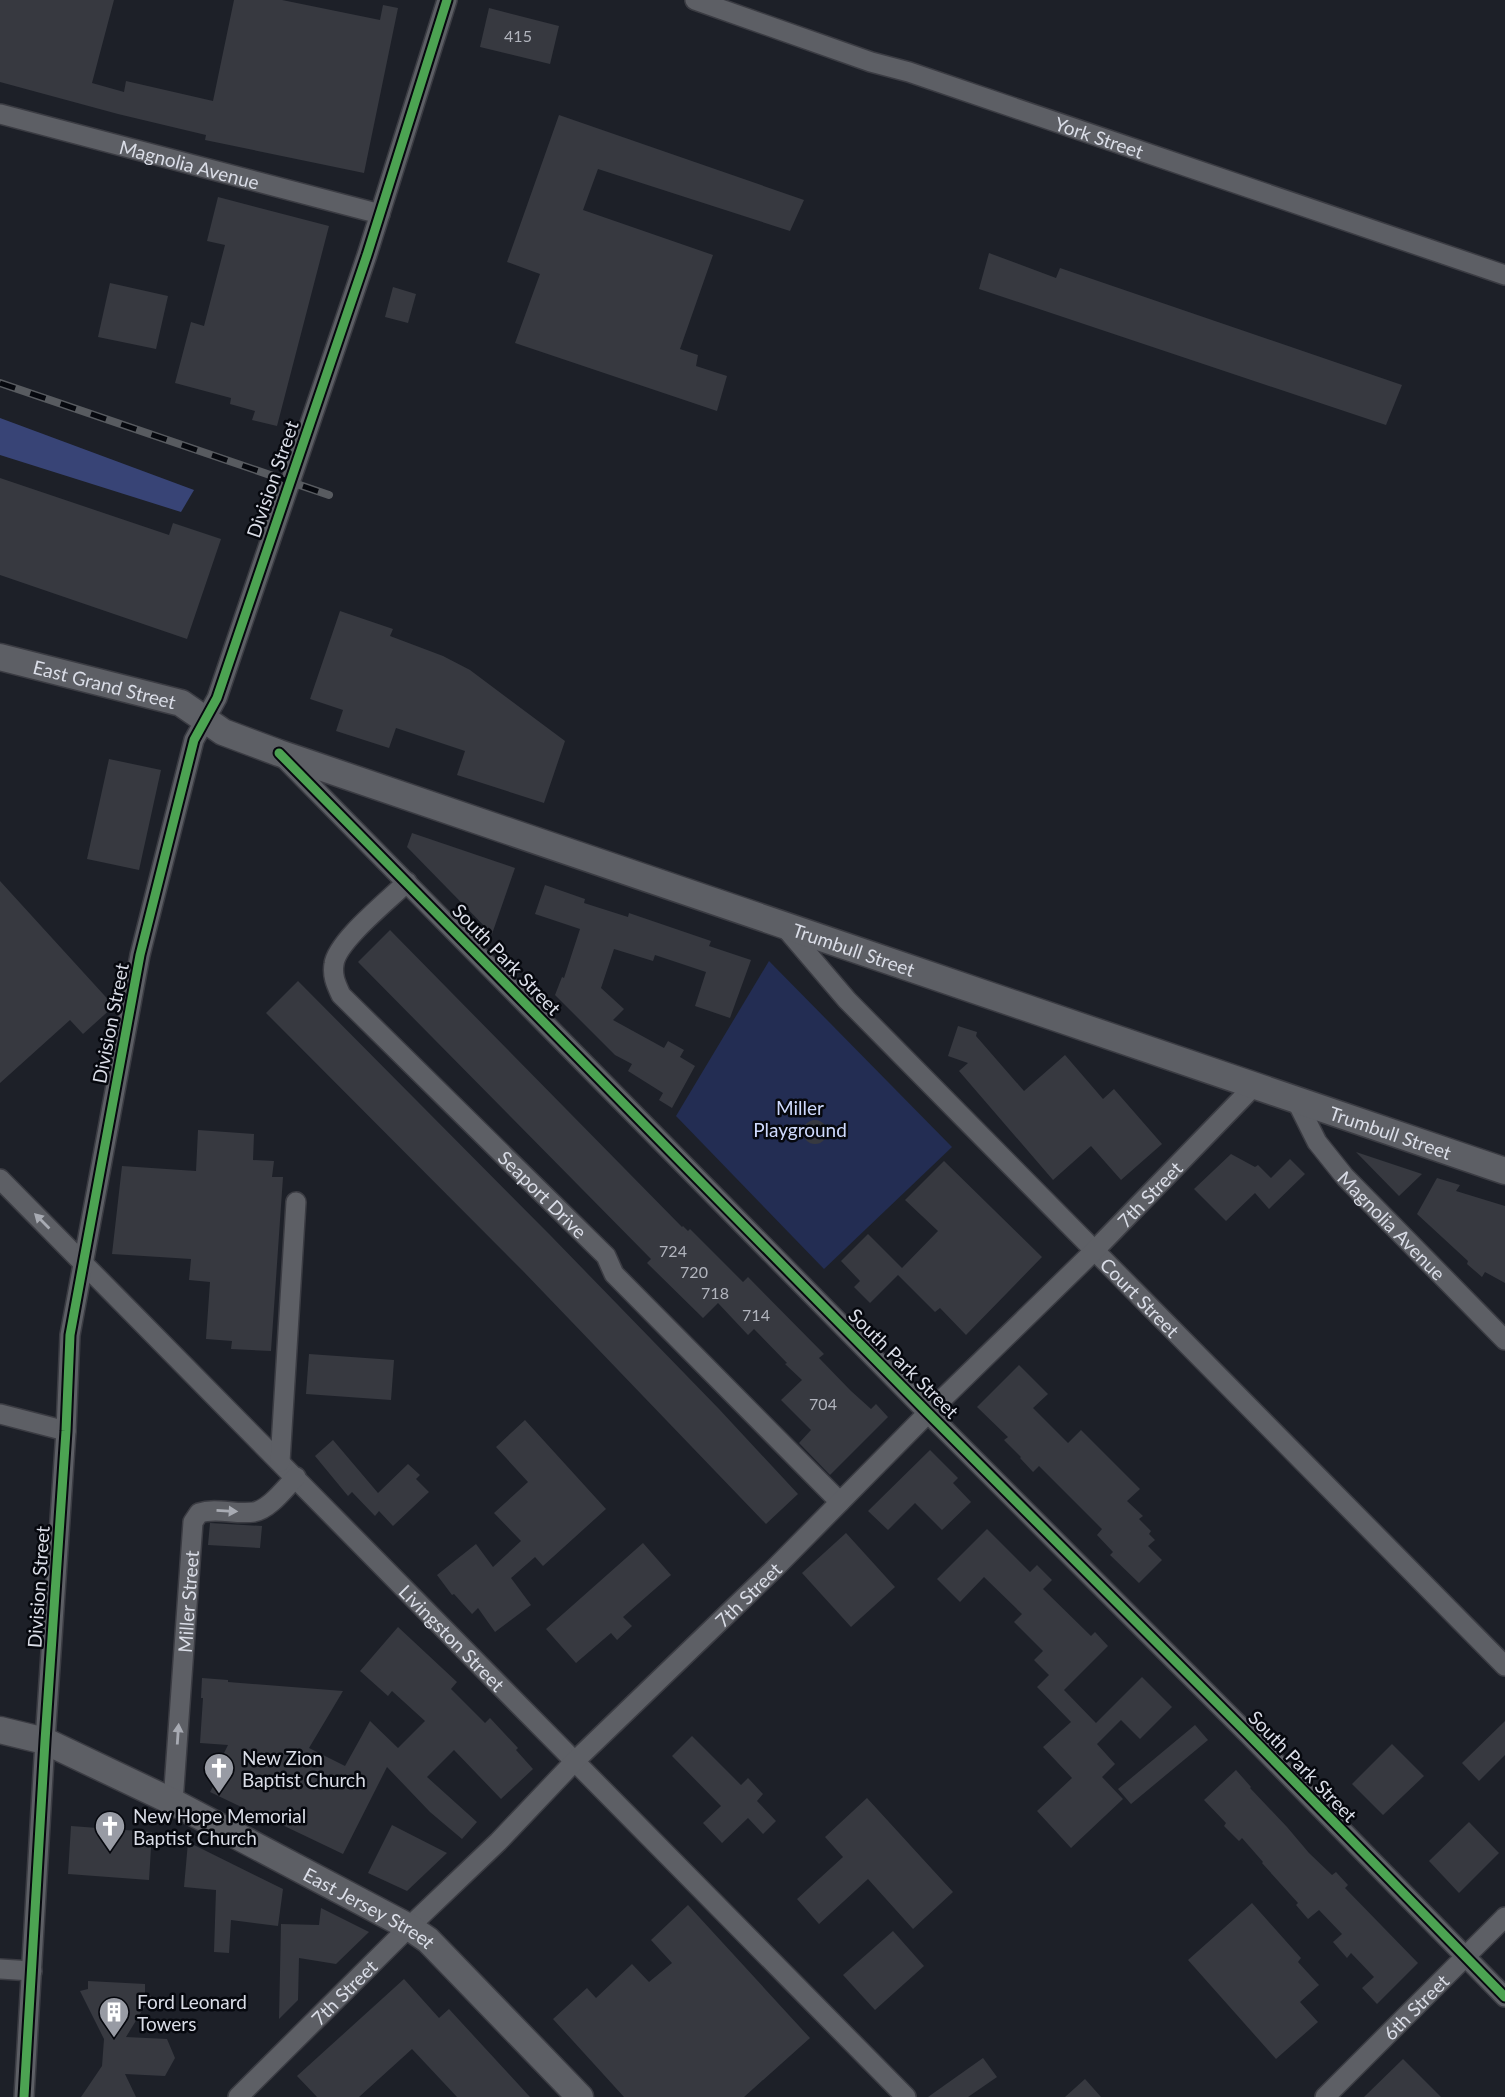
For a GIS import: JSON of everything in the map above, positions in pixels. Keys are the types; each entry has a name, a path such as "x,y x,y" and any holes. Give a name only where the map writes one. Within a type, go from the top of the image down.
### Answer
{"street":[{"name":"Division Street","path":"24,2097 70,1335 141,955 194,740 217,698 380,214 447,0"},
{"name":"York Street","path":"695,0 871,62 1505,275"},
{"name":"Magnolia Avenue","path":"0,114 380,214"},
{"name":"East Grand Street","path":"0,657 181,702 205,719"},
{"name":"Trumbull Street","path":"205,719 223,732 279,753 1505,1171"},
{"name":"South Park Street","path":"279,753 1505,1997"},
{"name":"Seaport Drive","path":"407,882 342,945 334,962 334,980 341,995 606,1256 614,1274 840,1502"},
{"name":"Court Street","path":"783,925 847,1000 1505,1666"},
{"name":"7th Street","path":"249,2093 409,1927 1094,1251 1254,1086"},
{"name":"Magnolia Avenue","path":"1296,1100 1317,1142 1345,1177 1505,1339"},
{"name":"Livingston Street","path":"0,1179 906,2097"},
{"path":"280,1462 296,1202"},
{"path":"0,1414 66,1431"},
{"name":"Miller Street","path":"173,1802 193,1522 199,1513 208,1510 254,1512 264,1508 296,1477"},
{"name":"East Jersey Street","path":"0,1730 45,1741 173,1802 409,1927 428,1940 580,2097"},
{"name":"6th Street","path":"1325,2097 1505,1917"},
{"path":"0,1969 32,1971"}],"green space":[{"name":"Miller Playground","path":"769,961 952,1147 824,1269 676,1116"}],"shaded area":[{"path":"0,418 194,490 181,512 0,455"}],"building":[{"path":"0,0 114,0 92,83 124,92 126,81 213,101 234,0 282,0 380,20 383,5 398,8 364,173 205,140 206,135 0,82"},
{"path":"489,8 559,26 550,64 480,47"},
{"path":"559,115 804,200 790,231 598,169 583,210 713,255 680,349 698,355 696,366 727,376 717,411 515,343 540,274 507,262"},
{"path":"218,197 329,226 277,426 252,420 255,411 230,404 231,398 175,383 191,322 204,326 225,245 207,241"},
{"path":"989,253 1056,278 1060,268 1402,385 1386,425 979,289"},
{"path":"110,283 168,296 156,349 98,337"},
{"path":"393,287 416,294 408,323 385,317"},
{"path":"0,478 169,535 173,523 221,539 187,639 0,575"},
{"path":"340,611 393,629 390,636 443,656 470,670 565,741 544,803 457,775 465,751 396,728 389,748 336,731 343,710 310,699"},
{"path":"109,759 161,770 139,870 87,859"},
{"path":"412,833 515,868 492,934 407,847"},
{"path":"0,881 114,1006 83,1034 70,1020 0,1083"},
{"path":"545,885 585,899 584,903 628,917 629,913 711,941 709,946 751,960 730,1018 695,1006 706,972 655,955 653,961 614,949 601,988 624,1009 613,1020 664,1048 668,1041 684,1050 680,1057 695,1066 672,1108 659,1100 663,1093 628,1071 632,1064 615,1055 555,995 562,977 564,978 580,929 535,914"},
{"path":"390,930 682,1227 688,1231 690,1229 743,1282 748,1277 824,1354 819,1358 851,1391 871,1409 876,1404 888,1417 830,1475 799,1443 811,1430 781,1400 802,1380 785,1364 787,1363 754,1329 748,1335 718,1303 703,1318 647,1263 651,1259 358,962"},
{"path":"298,981 551,1236 798,1494 766,1524 522,1270 266,1013"},
{"path":"958,1026 977,1032 976,1036 1024,1091 1065,1055 1103,1099 1114,1089 1162,1144 1121,1180 1091,1146 1053,1180 959,1071 968,1063 948,1056"},
{"path":"815,1120 824,1123 827,1132 824,1141 815,1144 806,1141 803,1132 806,1123"},
{"path":"198,1130 254,1134 253,1160 274,1161 272,1177 283,1177 271,1351 231,1349 232,1341 206,1339 210,1282 189,1280 191,1259 112,1254 122,1166 196,1171"},
{"path":"1356,1152 1422,1174 1399,1196"},
{"path":"1231,1154 1255,1167 1258,1165 1271,1178 1290,1159 1305,1174 1269,1209 1255,1193 1226,1221 1194,1189"},
{"path":"944,1161 1042,1257 966,1335 940,1308 935,1312 898,1275 870,1303 854,1287 860,1281 841,1261 868,1234 902,1268 938,1231 905,1200"},
{"path":"1437,1178 1460,1185 1456,1191 1505,1206 1505,1283 1485,1272 1482,1277 1417,1214"},
{"path":"309,1354 394,1360 391,1400 306,1394"},
{"path":"1019,1365 1048,1394 1033,1408 1068,1443 1081,1430 1140,1489 1127,1501 1143,1516 1139,1519 1151,1531 1149,1534 1155,1540 1148,1546 1162,1560 1139,1583 1110,1555 1113,1552 1097,1535 1102,1529 1039,1466 1033,1472 1004,1440 1008,1437 977,1407"},
{"path":"525,1420 606,1509 543,1566 535,1557 511,1578 531,1605 495,1632 478,1608 472,1614 454,1594 452,1595 437,1575 476,1544 493,1567 521,1541 494,1513 528,1482 496,1447"},
{"path":"333,1440 378,1493 408,1464 420,1475 416,1479 429,1492 393,1526 379,1511 375,1516 352,1492 348,1496 315,1456"},
{"path":"930,1450 958,1478 953,1483 971,1502 942,1530 915,1503 888,1530 868,1511"},
{"path":"210,1523 262,1526 260,1548 208,1545"},
{"path":"987,1529 1030,1572 1037,1565 1052,1580 1043,1589 1091,1636 1095,1632 1108,1646 1064,1690 1096,1723 1142,1677 1172,1707 1140,1739 1121,1720 1097,1744 1115,1764 1102,1777 1123,1799 1071,1848 1037,1811 1072,1778 1043,1747 1071,1722 1037,1687 1049,1675 1034,1660 1043,1651 1014,1622 1022,1614 984,1577 960,1602 937,1579"},
{"path":"846,1533 895,1587 851,1627 802,1573"},
{"path":"643,1543 671,1575 623,1617 632,1626 617,1640 611,1633 576,1663 546,1629"},
{"path":"398,1627 457,1682 451,1689 485,1723 490,1718 533,1769 501,1799 454,1750 427,1777 477,1822 462,1839 430,1812 387,1767 343,1854 276,1822 275,1825 259,1818 260,1816 210,1792 227,1760 222,1757 228,1745 200,1743 202,1678 343,1691 309,1748 345,1766 370,1721 398,1748 425,1721 392,1691 388,1696 360,1671"},
{"path":"1505,1721 1505,1755 1479,1781 1462,1763"},
{"path":"1195,1725 1208,1740 1131,1804 1118,1789"},
{"path":"692,1736 741,1785 748,1778 763,1794 757,1801 776,1821 763,1834 748,1818 722,1843 703,1823 721,1806 672,1756"},
{"path":"1392,1744 1424,1776 1383,1815 1352,1784"},
{"path":"1236,1770 1309,1853 1332,1875 1336,1872 1348,1885 1345,1888 1418,1963 1377,2004 1362,1988 1374,1977 1351,1953 1347,1958 1333,1942 1342,1934 1319,1910 1308,1919 1263,1862 1242,1838 1239,1841 1224,1826 1226,1823 1204,1800"},
{"path":"867,1798 953,1892 913,1929 868,1879 819,1924 797,1899 843,1857 825,1837"},
{"path":"1469,1822 1499,1853 1459,1893 1429,1861"},
{"path":"392,1825 447,1853 407,1891 368,1873"},
{"name":"New Hope Memorial Baptist Church","path":"71,1826 152,1832 149,1880 68,1874"},
{"path":"188,1842 283,1889 278,1926 231,1920 229,1953 214,1952 216,1890 184,1887"},
{"path":"1252,1903 1301,1958 1298,1962 1319,1985 1300,2002 1318,2022 1276,2059 1188,1960"},
{"path":"688,1905 810,2038 744,2097 624,2097 553,2019 587,1988 596,1998 632,1964 649,1982 672,1963 651,1940"},
{"path":"321,1908 369,1932 336,1964 299,1958 298,2000 279,2019 281,1924 319,1925"},
{"path":"893,1931 924,1966 875,2010 843,1975"},
{"path":"404,1979 439,2018 449,2009 530,2097 457,2097 412,2049 359,2097 317,2097 297,2076"},
{"name":"Ford Leonard Towers","path":"88,1981 145,1984 145,1993 151,1996 126,2037 167,2039 175,2058 165,2076 125,2074 136,2097 81,2097 102,2066 104,2039 80,1991 88,1989"},
{"path":"983,2058 997,2077 968,2097 928,2097"},
{"path":"1403,2059 1441,2097 1364,2097"},
{"path":"1085,2079 1101,2097 1065,2097"}],"railway":[{"path":"0,383 329,495"}],"cycle path":[{"path":"24,2097 70,1335 140,955 194,740 217,698 367,255 447,0"},
{"path":"279,753 1505,1997"}],"place":[{"name":"New Zion Baptist Church","path":"219,1795"},
{"name":"New Hope Memorial Baptist Church","path":"110,1853"},
{"name":"Ford Leonard Towers","path":"114,2039"}]}
